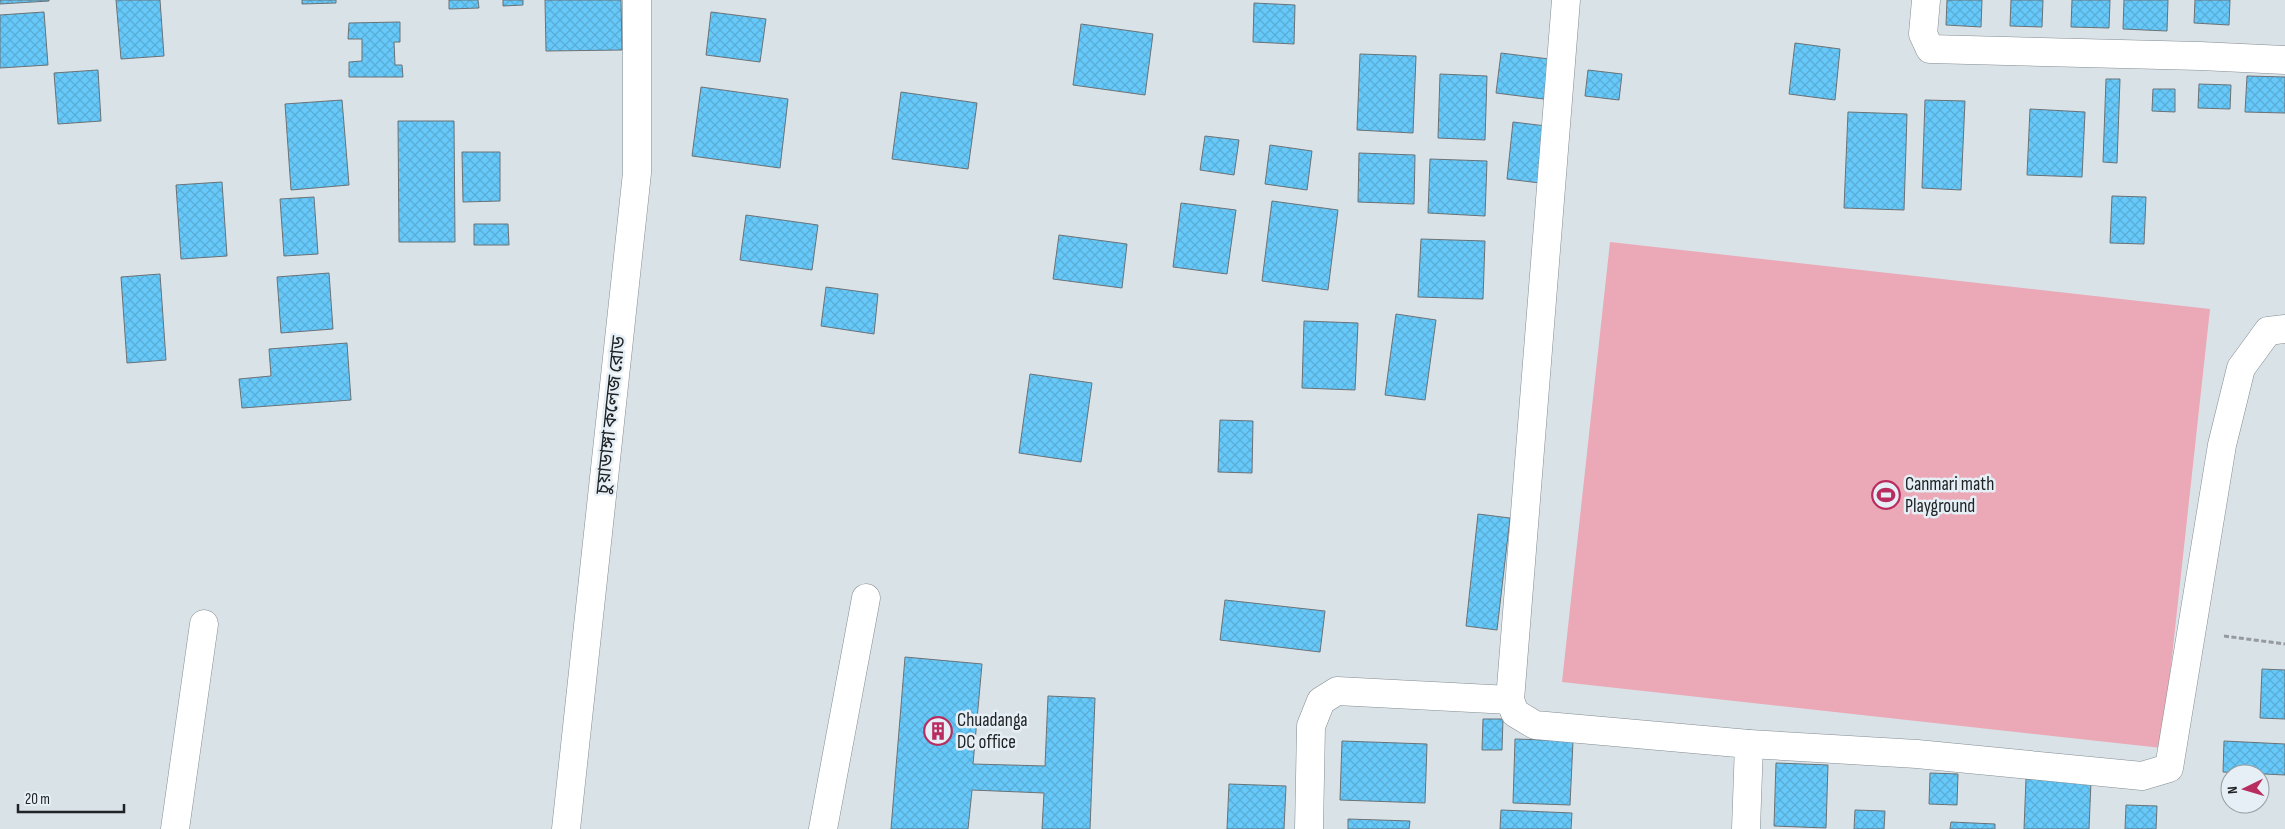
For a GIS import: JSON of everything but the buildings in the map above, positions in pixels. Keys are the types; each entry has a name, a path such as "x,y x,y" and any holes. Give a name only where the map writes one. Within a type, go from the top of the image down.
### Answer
{"street":[{"name":"চুয়াডাঙ্গা কলেজ রোড","path":"566,829 636,173 637,0"},
{"path":"1566,0 1510,700 1515,713 1535,725 1749,744 1917,754 2142,776 2169,768 2222,446 2241,368 2268,331 2285,329"},
{"path":"1926,0 1923,34 1930,49 2285,60"},
{"path":"823,829 866,598"},
{"path":"175,829 204,624"},
{"path":"1309,829 1311,726 1322,701 1337,691 1510,700"},
{"path":"1746,829 1749,744"}],"path":[{"path":"2191,632 2285,644"}],"shaded area":[{"name":"Canmari math Playground","path":"1610,242 2210,309 2162,748 1562,682"}],"place":[{"name":"Canmari math Playground","path":"1886,495"},
{"name":"Chuadanga DC office","path":"938,731"}]}
